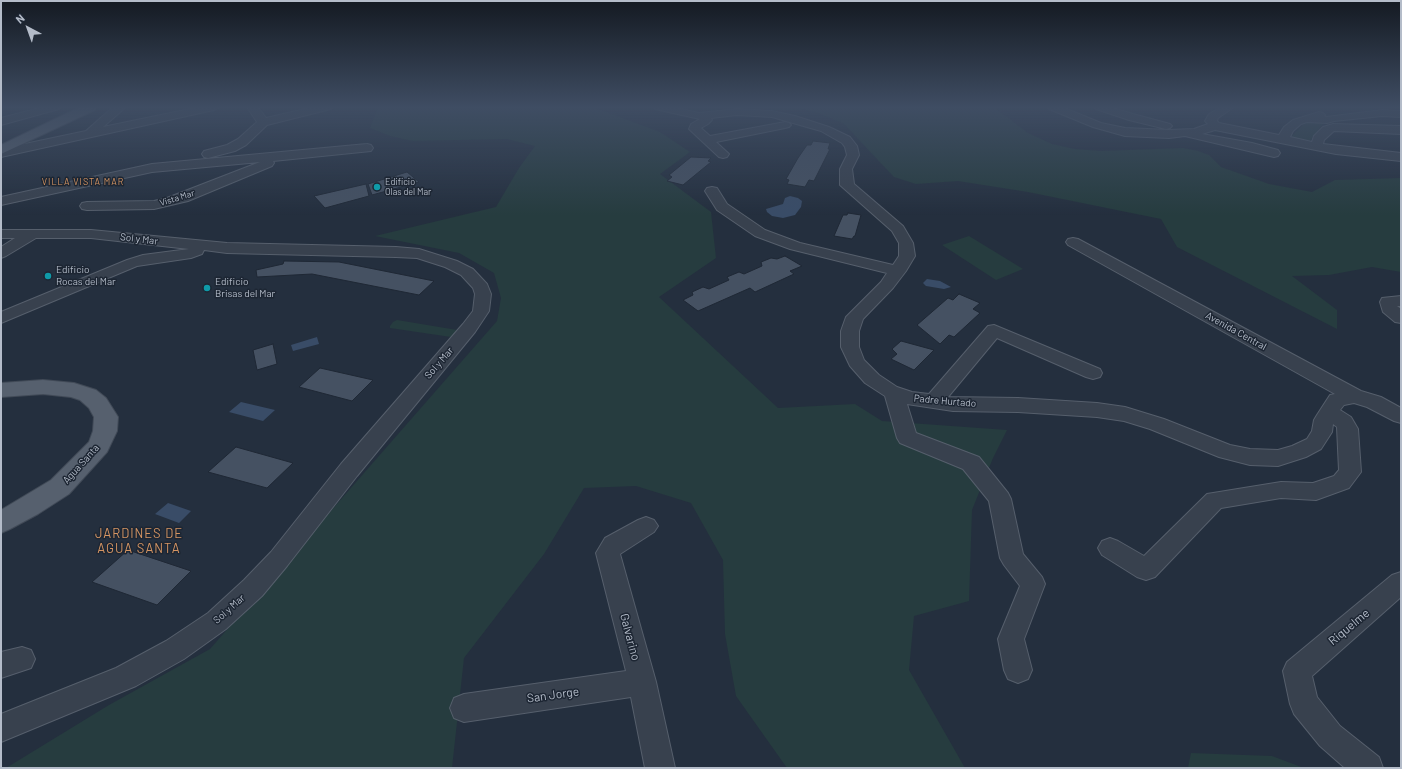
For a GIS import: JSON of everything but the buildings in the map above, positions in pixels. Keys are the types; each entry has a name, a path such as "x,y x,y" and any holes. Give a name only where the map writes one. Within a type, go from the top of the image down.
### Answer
{"main road":[{"path":"1,151 17,143"},
{"name":"Agua Santa","path":"1,390 43,387 74,390 88,395 98,403 106,418 105,431 99,446 60,487 29,507 1,522"}],"street":[{"path":"1,151 41,143"},
{"path":"152,168 231,148 240,143"},
{"path":"710,143 723,154"},
{"name":"Padre Hurtado","path":"848,143 851,146 853,155 846,168 848,185 898,229 906,243 908,256 887,285 855,317 850,331 850,347 856,362 872,379 894,392 910,398 954,404 1018,405 1097,410 1125,414 1157,424 1226,452 1250,457 1278,458 1299,452 1314,444 1322,432 1324,420 1337,400 1354,396"},
{"path":"1231,143 1274,153"},
{"path":"1299,143 1380,155 1401,156"},
{"name":"Vista Mar","path":"1,201 152,168 260,161 293,154 366,148"},
{"name":"Vista Mar","path":"87,206 154,205 169,202 183,198 260,161"},
{"path":"712,191 722,207 760,233 795,246 898,271"},
{"name":"Sol y Mar","path":"1,234 91,234 206,247 396,252 419,254 451,264 471,276 481,287 483,294 481,311 469,328 349,470 279,559 253,588 217,621 175,650 126,677 1,728"},
{"path":"1,253 33,234"},
{"name":"Avenida Central","path":"1073,242 1354,396 1374,402 1401,416"},
{"path":"1,318 132,263 191,253 206,247"},
{"path":"1394,301 1388,308 1401,318"},
{"path":"934,401 994,330 1093,373"},
{"path":"894,392 907,438 971,463 1000,499 1012,558 1033,584 1011,639 1018,670"},
{"path":"1110,548 1146,570 1215,500 1281,490 1316,492 1327,486 1341,482 1350,472 1348,429 1344,422 1329,412"},
{"name":"Galvarino","path":"646,526 613,545 608,553 642,682 660,768"},
{"name":"Riquelme","path":"1368,768 1330,736 1304,704 1297,671 1401,582"},
{"name":"San Jorge","path":"464,708 642,682"}],"green space":[{"path":"523,143 676,143 690,152 660,174 711,212 716,258 659,297 778,408 855,404 882,421 1007,430 993,458 972,510 969,601 914,616 909,670 965,768 787,768 736,696 725,634 723,560 691,503 636,486 584,488 544,554 464,658 452,768 6,768 109,705 210,649 497,321 501,298 494,273 459,253 375,236 496,207 519,168 535,146"},
{"path":"862,143 1050,143 1075,149 1101,151 1183,148 1209,155 1221,167 1269,184 1312,192 1335,180 1401,178 1401,272 1372,267 1329,275 1292,276 1337,310 1337,329 1177,247 1161,219 1028,192 958,181 916,184 894,177"},
{"path":"969,236 1023,269 996,280 942,245"},
{"path":"397,320 459,331 451,337 390,328 393,322"},
{"path":"1191,753 1272,756 1304,768 1188,768"}],"water":[{"path":"790,196 798,198 802,201 801,207 795,215 783,218 772,216 767,212 766,209 783,204 785,198"},
{"path":"927,279 940,281 951,287 944,289 926,286 923,283"},
{"path":"317,337 319,344 293,351 291,345"},
{"path":"241,402 275,410 263,421 229,412"},
{"path":"168,503 191,511 179,523 155,514"}],"place":[{"name":"Edificio Olas del Mar","path":"377,187"},
{"name":"Edificio Rocas del Mar","path":"48,276"},
{"name":"Edificio Brisas del Mar","path":"207,288"}],"district":[{"name":"VILLA VISTA MAR","path":"83,182"},
{"name":"JARDINES DE AGUA SANTA","path":"139,542"}]}
